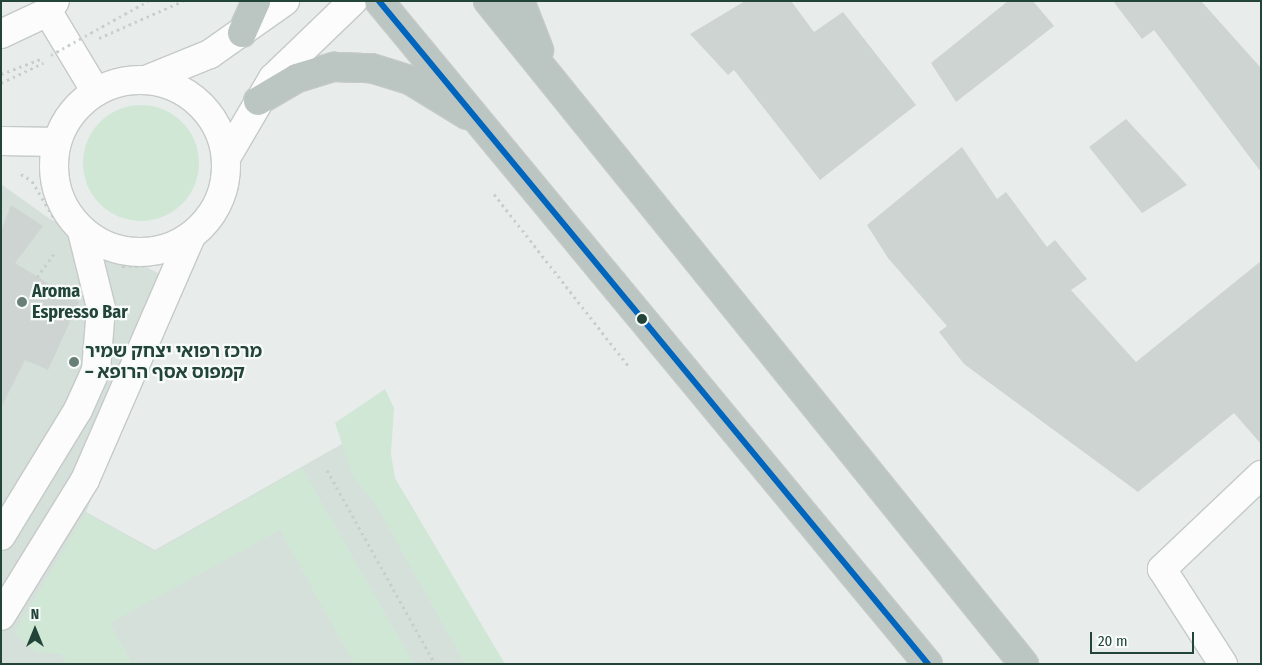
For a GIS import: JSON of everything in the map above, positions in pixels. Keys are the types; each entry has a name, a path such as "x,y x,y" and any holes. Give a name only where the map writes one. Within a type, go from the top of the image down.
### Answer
{"highway":[{"path":"242,33 256,1"},
{"path":"379,1 482,124 583,252 928,664"},
{"path":"488,1 546,70 1024,664"},
{"path":"520,1 546,70"},
{"path":"258,101 297,78 334,67 371,68 410,80 482,124"}],"street":[{"path":"1,536 78,410 96,370 101,308 94,267 82,231 59,196 54,169 57,142 68,119 96,92 120,82 146,80 210,54 285,1"},
{"path":"1,616 85,480 190,236 219,202 258,101 273,78 353,1"},
{"path":"1,34 51,7 96,92"},
{"path":"146,80 175,88 200,104 216,123 233,167"},
{"path":"1,141 57,142"},
{"path":"82,231 107,246 135,252 164,249 190,236"},
{"path":"1223,664 1162,570 1261,474"}],"path":[{"path":"1,74 50,55 148,1"},
{"path":"217,227 233,167"},
{"path":"12,168 32,181 56,220"},
{"path":"489,187 629,367"},
{"path":"94,267 176,266"},
{"path":"327,470 435,664"}],"shaded area":[{"name":"מרכז רפואי יצחק שמיר – קמפוס אסף הרופא","path":"1,184 50,219 180,284 86,512 155,550 349,440 496,664 1,664"}],"green space":[{"path":"141,105 163,109 182,122 195,141 199,163 195,185 182,204 163,217 141,221 119,217 100,204 87,185 83,163 87,141 100,122 119,109"},
{"path":"385,389 394,408 391,454 395,478 505,664 465,664 376,505 353,477 335,423"},
{"path":"302,468 414,664 354,664 280,530 110,623 132,664 67,664 61,654 36,652 14,633 86,513 155,552"}],"building":[{"path":"745,1 791,1 814,32 843,12 916,105 820,180 734,70 728,75 690,34"},
{"path":"1008,1 1033,1 1054,26 956,102 931,63"},
{"path":"1113,1 1201,1 1261,68 1261,172 1154,30 1142,39"},
{"path":"1126,119 1187,185 1142,213 1089,147"},
{"path":"962,147 997,199 1006,192 1047,247 1055,240 1087,279 1071,290 1136,362 1261,261 1261,444 1234,413 1138,492 964,364 939,332 947,326 888,258 867,225"},
{"path":"11,205 43,226 15,263 79,302 48,370 25,360 1,408 1,231"}],"transit line":[{"path":"379,1 928,664"}],"place":[{"name":"Aroma Espresso Bar","path":"22,302"},
{"name":"מרכז רפואי יצחק שמיר – קמפוס אסף הרופא","path":"74,362"}]}
